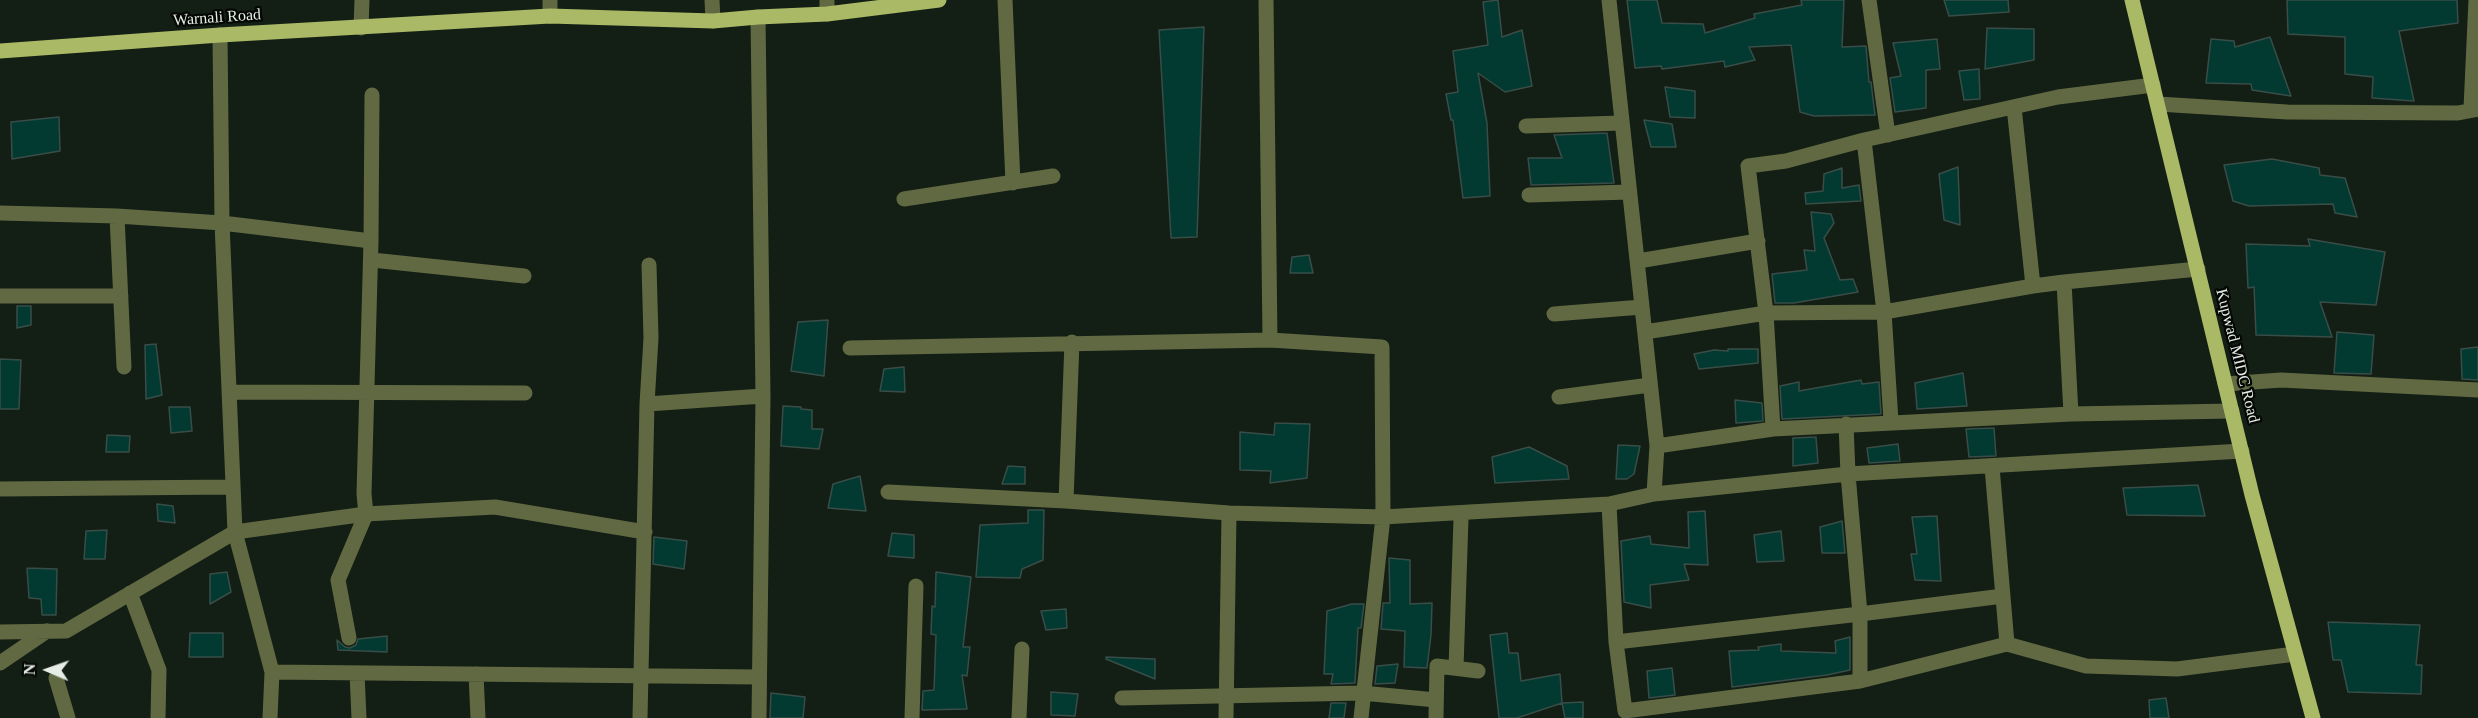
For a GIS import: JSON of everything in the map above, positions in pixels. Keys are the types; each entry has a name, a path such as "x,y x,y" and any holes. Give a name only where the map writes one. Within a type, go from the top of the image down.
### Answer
{"main road":[{"name":"Warnali Road","path":"0,51 220,35 550,16 712,21 827,7 939,0"},
{"name":"Kupwad MIDC Road","path":"2133,0 2225,384 2313,718"}],"street":[{"path":"361,28 362,0"},
{"path":"550,0 550,16"},
{"path":"712,0 712,21"},
{"path":"1005,0 1013,183"},
{"path":"1266,0 1270,340"},
{"path":"1609,0 1657,447 1654,494"},
{"path":"1869,0 1888,135"},
{"path":"2158,104 2287,112 2458,113 2475,108 2476,0"},
{"path":"758,17 763,396 759,718"},
{"path":"220,35 222,223 235,532 272,672 270,718"},
{"path":"1773,429 1766,313 1748,166 1786,161 1864,140 2058,97 2153,85"},
{"path":"349,638 338,580 366,514 364,494 372,260 372,95"},
{"path":"2014,107 2032,286"},
{"path":"1526,126 1621,123"},
{"path":"1864,140 1884,312 1891,421"},
{"path":"904,199 1053,176"},
{"path":"1529,195 1629,192"},
{"path":"0,213 117,216 222,223 371,241"},
{"path":"117,216 124,367"},
{"path":"1638,261 1758,241"},
{"path":"372,260 525,276"},
{"path":"640,718 647,404 651,338 649,265"},
{"path":"1645,332 1766,313 1884,312 2032,286 2198,269"},
{"path":"2064,282 2071,414"},
{"path":"0,297 121,296"},
{"path":"1554,314 1642,307"},
{"path":"850,348 1270,340 1382,346 1383,517 1361,718"},
{"path":"1066,501 1072,342"},
{"path":"2225,384 2282,380 2478,390"},
{"path":"1559,397 1650,385"},
{"path":"230,392 525,393"},
{"path":"647,404 763,396"},
{"path":"1657,447 1773,429 1891,421 2232,411"},
{"path":"1846,424 1860,614 1860,681"},
{"path":"888,492 1066,501 1229,513 1383,517 1609,504 1654,494 1848,474 2242,451"},
{"path":"1992,467 2007,644"},
{"path":"0,489 233,488"},
{"path":"1609,504 1616,642 1625,711 1860,681 2007,644 2086,666 2177,669 2295,654"},
{"path":"0,632 66,631 235,532 366,514 495,507 645,532"},
{"path":"1226,718 1229,513"},
{"path":"1456,668 1461,519"},
{"path":"912,718 916,586"},
{"path":"129,593 159,670 158,718"},
{"path":"1616,642 2003,596"},
{"path":"0,663 47,631"},
{"path":"1019,718 1022,649"},
{"path":"1436,718 1437,666 1478,671"},
{"path":"272,672 759,677"},
{"path":"357,673 359,718"},
{"path":"476,674 478,718"},
{"path":"56,678 68,718"},
{"path":"1122,698 1362,693 1436,700"}],"building":[{"path":"1498,0 1502,37 1522,30 1532,86 1505,92 1478,73 1487,123 1490,196 1463,198 1453,120 1451,120 1446,94 1458,92 1453,51 1488,45 1483,2"},
{"path":"1627,0 1657,0 1662,23 1703,24 1705,33 1755,18 1754,14 1802,5 1801,0 1844,0 1842,47 1866,46 1875,115 1814,116 1800,112 1791,45 1749,47 1755,60 1725,67 1724,61 1662,69 1661,66 1635,68"},
{"path":"1944,0 2008,0 2009,12 1949,16"},
{"path":"2287,0 2457,0 2458,23 2399,31 2414,101 2372,98 2373,77 2345,74 2345,37 2288,34"},
{"path":"1204,27 1197,237 1171,238 1159,30"},
{"path":"1987,28 2034,29 2034,60 1985,69"},
{"path":"2270,37 2291,96 2252,90 2251,84 2206,83 2211,39 2234,41 2235,47"},
{"path":"1937,39 1940,69 1926,70 1926,108 1895,112 1890,78 1901,76 1893,43"},
{"path":"1979,69 1980,99 1964,100 1959,71"},
{"path":"1665,87 1695,91 1695,118 1670,117"},
{"path":"59,117 60,151 12,159 11,122"},
{"path":"1644,120 1672,124 1676,147 1651,147"},
{"path":"1607,133 1614,183 1531,185 1528,158 1562,158 1554,135"},
{"path":"2272,159 2319,168 2320,175 2345,178 2357,217 2335,213 2333,204 2249,206 2233,201 2224,165"},
{"path":"1958,167 1960,225 1944,220 1939,174"},
{"path":"1842,168 1842,188 1859,185 1861,201 1806,204 1805,193 1823,191 1824,174"},
{"path":"1811,212 1831,214 1834,223 1824,238 1840,280 1853,279 1858,292 1794,303 1775,303 1772,274 1807,270 1804,250 1815,251"},
{"path":"2308,239 2385,252 2376,305 2320,302 2332,337 2256,335 2254,287 2248,288 2246,244 2310,246"},
{"path":"1309,255 1313,273 1290,273 1292,257"},
{"path":"17,306 31,306 31,325 17,328"},
{"path":"828,320 824,376 791,371 798,322"},
{"path":"2337,332 2374,335 2371,374 2334,373"},
{"path":"156,344 162,395 146,399 145,345"},
{"path":"2478,347 2478,380 2462,379 2461,349"},
{"path":"1728,349 1758,349 1758,363 1699,369 1694,354 1714,350 1728,351"},
{"path":"0,359 21,360 19,409 0,409"},
{"path":"904,367 905,392 880,391 884,369"},
{"path":"1963,373 1967,406 1917,409 1915,383"},
{"path":"1861,380 1862,384 1879,382 1881,414 1782,419 1780,386 1799,382 1799,391"},
{"path":"1735,400 1762,403 1763,421 1736,423"},
{"path":"783,406 812,410 812,429 823,429 819,449 781,446"},
{"path":"169,407 190,407 192,431 171,433"},
{"path":"1275,423 1310,424 1307,478 1270,483 1271,471 1240,470 1240,432 1274,435"},
{"path":"1994,428 1996,456 1969,457 1966,429"},
{"path":"107,435 130,436 129,452 106,452"},
{"path":"1816,437 1818,463 1793,466 1793,438"},
{"path":"1898,444 1900,461 1869,463 1867,448"},
{"path":"1618,445 1640,446 1634,474 1627,479 1616,479"},
{"path":"1529,447 1567,466 1569,479 1495,483 1492,457"},
{"path":"1008,466 1025,467 1025,484 1002,484"},
{"path":"860,476 866,511 828,508 833,484"},
{"path":"2198,485 2205,516 2127,515 2123,488"},
{"path":"157,504 173,506 175,523 158,521"},
{"path":"1028,510 1044,510 1043,560 1022,569 1020,578 976,577 980,525 1028,523"},
{"path":"1705,511 1708,565 1684,564 1689,580 1650,585 1651,608 1624,602 1621,541 1650,536 1651,544 1689,548 1688,512"},
{"path":"1937,516 1941,581 1915,580 1911,554 1917,554 1912,517"},
{"path":"1842,521 1845,553 1822,553 1820,527"},
{"path":"107,530 105,559 84,559 86,531"},
{"path":"1781,531 1784,561 1757,562 1754,535"},
{"path":"892,533 914,535 914,558 888,556"},
{"path":"654,537 687,541 684,569 653,564"},
{"path":"1389,558 1410,560 1410,604 1432,603 1427,668 1404,667 1405,631 1381,629 1383,603 1390,603"},
{"path":"27,568 57,569 56,615 42,615 41,599 29,598"},
{"path":"227,572 231,592 210,604 210,574"},
{"path":"936,572 971,577 963,647 970,647 967,676 962,675 967,709 922,710 923,691 934,690 936,635 931,634 932,606 935,607"},
{"path":"1352,604 1364,604 1361,628 1358,628 1355,683 1331,684 1333,674 1324,674 1327,611"},
{"path":"1066,609 1067,628 1046,630 1041,611"},
{"path":"2328,622 2420,625 2416,665 2422,665 2421,694 2348,692 2341,660 2333,660"},
{"path":"190,633 223,633 223,657 189,657"},
{"path":"1507,633 1509,653 1518,653 1521,681 1560,674 1562,703 1517,718 1499,718 1490,635"},
{"path":"387,636 387,652 338,650 337,640 350,648 356,645 358,639"},
{"path":"1850,637 1850,670 1732,687 1729,651 1759,650 1758,647 1781,644 1781,651 1836,653 1835,641"},
{"path":"1106,657 1155,659 1155,679 1106,659"},
{"path":"1398,664 1395,683 1375,684 1377,666"},
{"path":"1672,668 1675,695 1649,698 1647,671"},
{"path":"1051,692 1078,694 1075,716 1051,715"},
{"path":"771,693 805,697 803,718 770,718"},
{"path":"2166,698 2169,718 2150,718 2149,700"},
{"path":"1583,702 1583,718 1565,718 1562,703"},
{"path":"1331,703 1346,703 1344,718 1329,718"}]}
